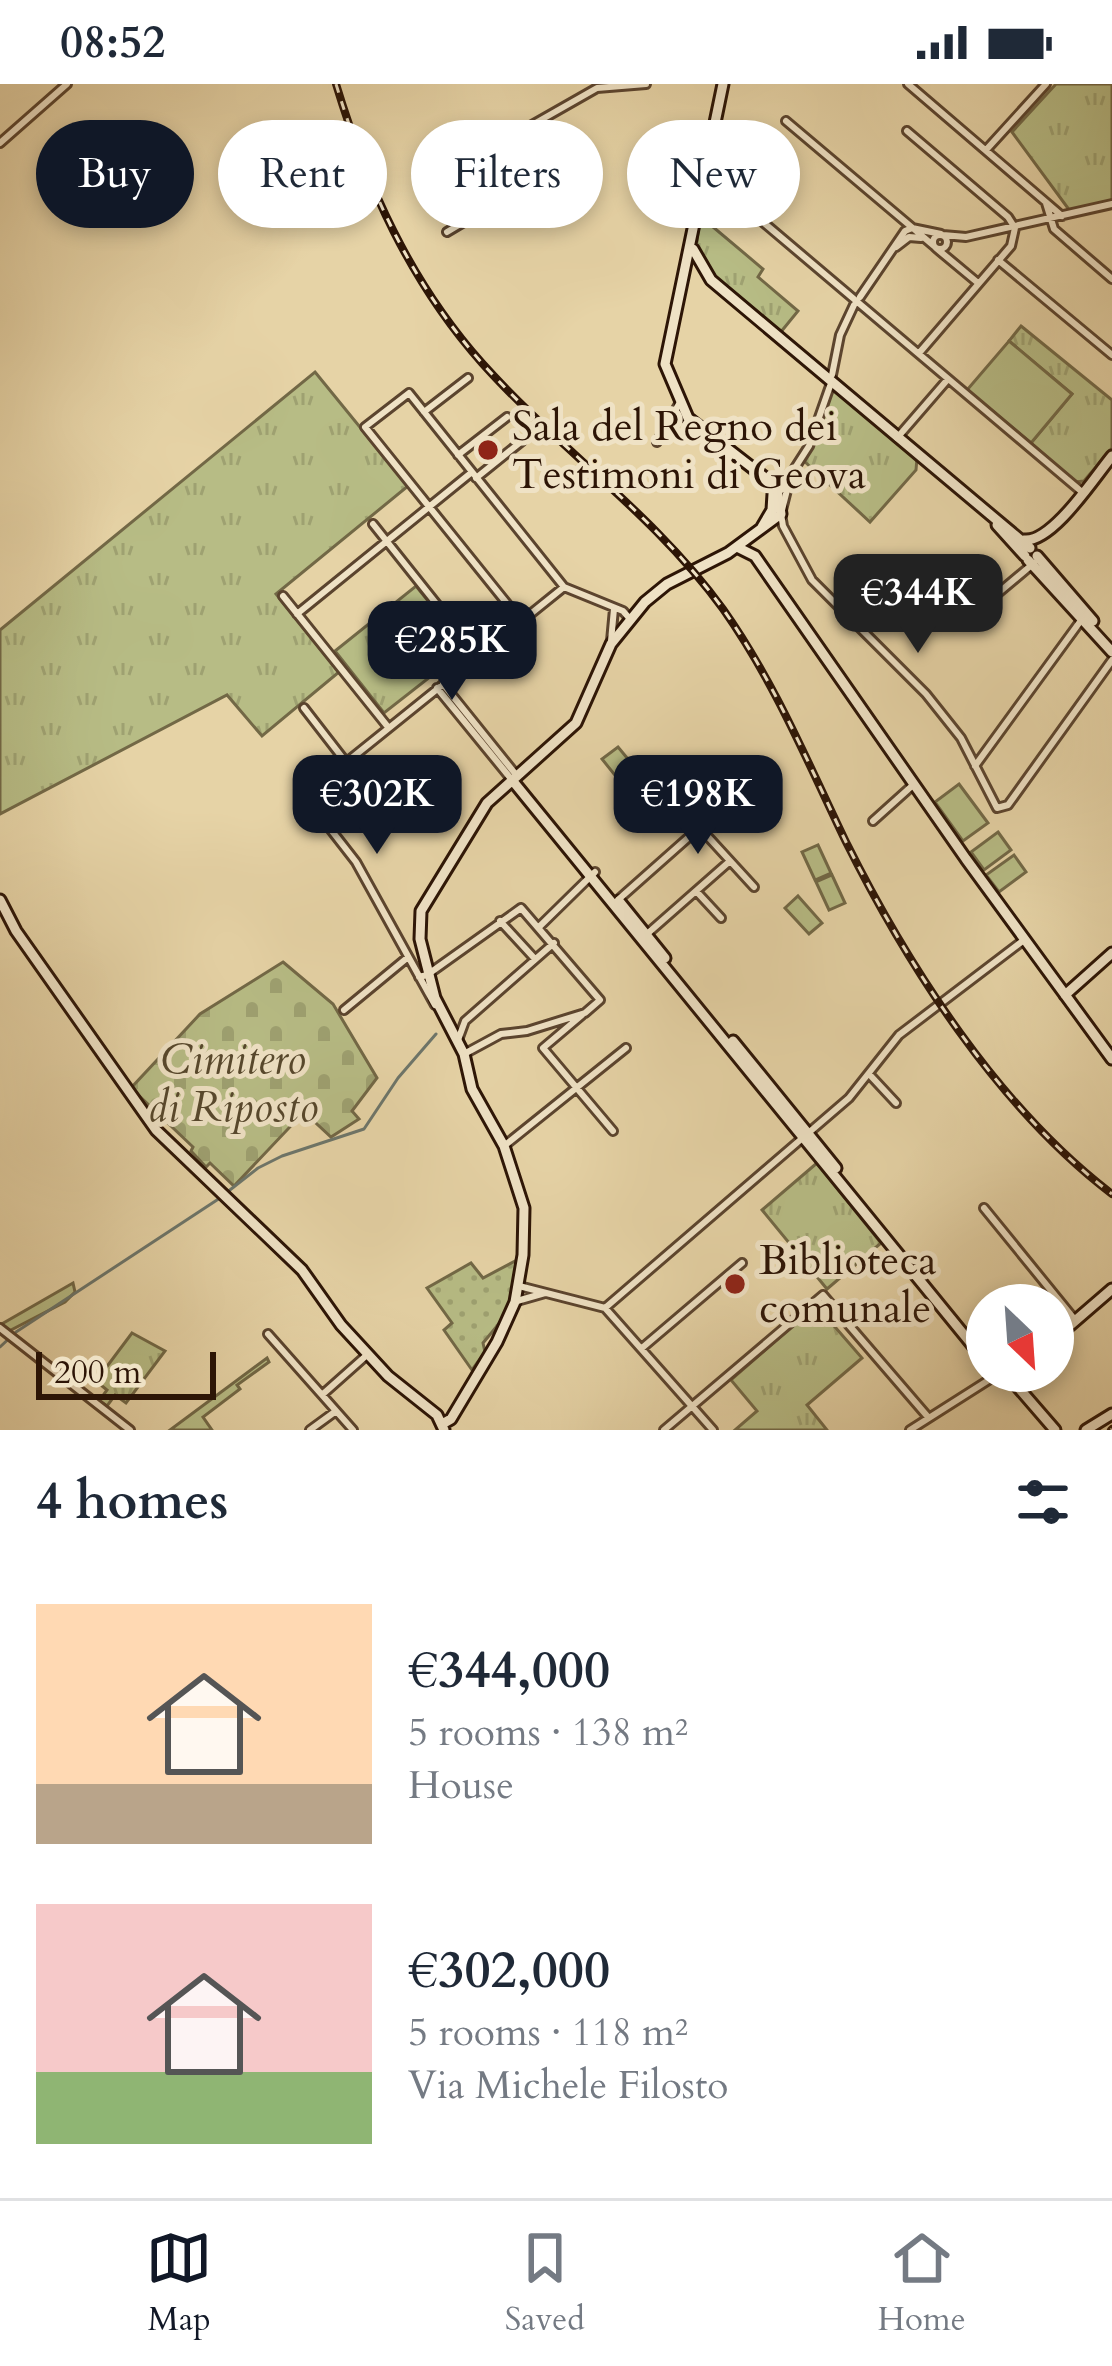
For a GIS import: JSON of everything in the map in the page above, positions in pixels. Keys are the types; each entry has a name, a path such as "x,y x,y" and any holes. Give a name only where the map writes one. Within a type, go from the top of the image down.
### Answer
{"street":[{"path":"0,143 67,84"},
{"path":"447,232 497,201 530,152 522,131 597,88 646,84"},
{"path":"715,120 723,84"},
{"path":"908,84 1062,216"},
{"path":"986,150 1046,84"},
{"path":"907,131 1008,217 1015,228 1011,246"},
{"path":"800,133 978,283"},
{"path":"1045,200 1055,231 1112,279"},
{"path":"897,238 912,228 966,237 1112,204"},
{"path":"890,254 897,238 896,215"},
{"path":"919,353 1033,223"},
{"path":"695,228 664,358 679,404 693,423 764,477 780,485 789,477"},
{"path":"771,228 1082,492"},
{"path":"935,247 946,245 942,235"},
{"path":"860,297 904,239 923,239"},
{"path":"692,244 705,275"},
{"path":"998,260 1112,355"},
{"path":"688,265 694,262 1034,554"},
{"path":"683,284 705,275"},
{"path":"832,375 840,335 854,305"},
{"path":"424,412 468,378"},
{"path":"897,439 948,379"},
{"path":"423,976 419,918 487,802 576,723 611,644 644,602 667,584 737,547 769,522 776,497 809,446 830,386"},
{"path":"521,621 365,427 409,393 564,587 629,620"},
{"path":"657,442 679,404"},
{"path":"458,455 507,417"},
{"path":"297,614 429,507 522,441"},
{"path":"972,615 1011,583 1112,456"},
{"path":"764,477 776,497"},
{"path":"755,551 789,477"},
{"path":"980,508 1021,538 1112,643"},
{"path":"769,522 796,549"},
{"path":"769,522 783,526 812,580 926,694 961,738 997,808 1006,808 1112,657 1085,616"},
{"path":"373,524 478,656"},
{"path":"747,539 914,785 1024,940 1069,991 1112,1058"},
{"path":"737,547 755,551"},
{"path":"0,901 147,1120 302,1270 340,1325 388,1376 446,1425 507,1324 515,1302 524,1208 505,1146 472,1089 464,1054 423,976 407,958 356,862 307,800 312,788 564,587"},
{"path":"283,596 388,727"},
{"path":"616,610 644,602"},
{"path":"611,644 616,610"},
{"path":"975,766 1085,616"},
{"path":"440,686 646,934 966,1337"},
{"path":"304,708 345,761"},
{"path":"616,902 751,782"},
{"path":"873,820 914,785"},
{"path":"700,828 754,887"},
{"path":"646,934 730,861"},
{"path":"540,926 593,874"},
{"path":"696,891 721,918"},
{"path":"616,902 966,1328"},
{"path":"423,976 521,908 600,1000 543,1048 613,1131"},
{"path":"500,921 535,959"},
{"path":"633,928 646,934"},
{"path":"402,945 409,948 420,939"},
{"path":"605,1308 806,1136 869,1074 898,1035 1024,940"},
{"path":"458,1042 464,1021 554,943"},
{"path":"1069,991 1112,953"},
{"path":"344,1010 407,958"},
{"path":"464,1054 501,1034 585,1013"},
{"path":"505,1146 626,1048"},
{"path":"869,1074 896,1103"},
{"path":"984,1208 1045,1284"},
{"path":"642,1348 742,1263"},
{"path":"519,1286 605,1308 713,1430"},
{"path":"1074,1316 1112,1289"},
{"path":"515,1302 548,1292"},
{"path":"664,1430 823,1295 928,1417"},
{"path":"3,1331 130,1430"},
{"path":"268,1334 353,1430"},
{"path":"323,1394 368,1354"},
{"path":"910,1430 970,1392"},
{"path":"1017,1392 1051,1430"},
{"path":"310,1430 336,1411"},
{"path":"1086,1430 1112,1414"}],"green space":[{"path":"1056,84 1112,84 1112,201 1070,211 1012,132"},
{"path":"699,228 714,228 763,269 758,277 798,311 780,333 715,278 696,249"},
{"path":"1021,326 1112,400 1112,448 1084,481 1075,482 1031,443 1072,394 1009,341"},
{"path":"1009,341 1072,394 1031,443 967,390"},
{"path":"315,372 408,486 276,594 339,672 262,736 227,695 0,814 0,630"},
{"path":"832,388 917,458 916,470 870,522 804,461"},
{"path":"416,586 471,654 454,667 449,662 384,713 335,651"},
{"path":"618,747 642,776 626,789 602,759"},
{"path":"959,784 988,823 963,841 935,802"},
{"path":"998,832 1011,850 984,870 971,852"},
{"path":"818,845 831,873 815,880 802,852"},
{"path":"1014,855 1026,872 999,892 986,875"},
{"path":"832,875 845,903 829,910 816,882"},
{"path":"798,896 822,923 809,934 785,908"},
{"name":"Cimitero di Riposto","path":"283,962 333,1004 377,1078 352,1111 359,1119 331,1137 304,1112 234,1186 210,1163 206,1167 191,1151 193,1147 131,1088 200,1014"},
{"path":"817,1163 881,1243 827,1289 762,1210"},
{"path":"519,1259 507,1314 483,1343 485,1352 472,1370 444,1330 452,1323 427,1288 471,1263 483,1278"},
{"path":"73,1283 75,1292 65,1302 9,1331 0,1325"},
{"path":"816,1305 862,1358 807,1405 827,1430 735,1430 757,1411 731,1380"},
{"path":"132,1333 165,1351 126,1403 115,1395 107,1406 99,1401 107,1390 96,1381"},
{"path":"267,1358 269,1362 237,1385 240,1389 203,1417 212,1430 170,1430"}],"waterway":[{"path":"226,1193 282,1156 364,1129 398,1078 436,1034"},
{"path":"0,1347 220,1198"}],"railway":[{"path":"336,84 377,196 433,300 482,363 667,543 723,609 774,694 871,890 928,986 1032,1120 1112,1194"}],"place":[{"name":"Sala del Regno dei Testimoni di Geova","path":"488,450"},
{"name":"Biblioteca comunale","path":"735,1284"}]}
